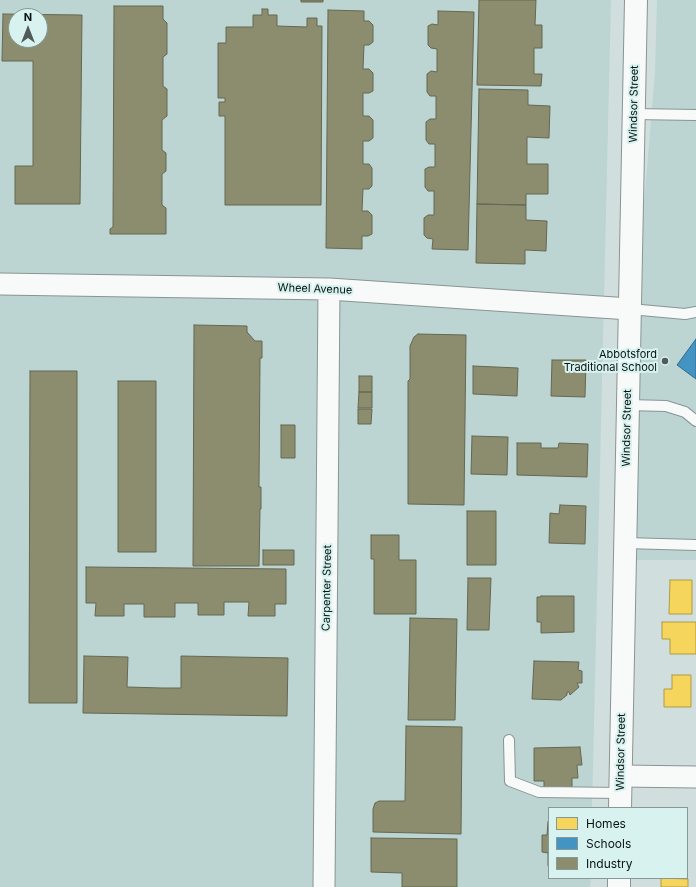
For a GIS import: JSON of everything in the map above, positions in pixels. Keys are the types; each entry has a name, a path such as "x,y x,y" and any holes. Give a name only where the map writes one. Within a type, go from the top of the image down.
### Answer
{"street":[{"name":"Windsor Street","path":"621,792 636,0"},
{"name":"Wheel Avenue","path":"0,284 329,289 630,309"},
{"name":"Carpenter Street","path":"324,887 329,289"},
{"path":"621,792 696,777"}],"lane":[{"path":"634,114 696,115"},
{"path":"630,309 685,314 696,312"},
{"path":"628,405 666,406 685,412 696,421"},
{"path":"625,543 696,545"},
{"path":"509,740 510,780 538,792 621,792"}],"shaded area":[{"path":"0,0 611,0 592,807 548,807 548,879 591,879 590,887 0,887"},
{"name":"Abbotsford Traditional School","path":"657,0 696,0 696,560 630,560 635,312 655,72"}],"building: Homes":[{"path":"670,580 692,580 692,614 669,614"},
{"path":"662,622 696,622 696,654 670,654 670,639 662,639"},
{"path":"672,675 691,675 691,707 664,707 664,689 672,689"},
{"path":"661,879 688,879 688,887 661,887"}],"building: Schools":[{"path":"696,339 696,379 677,365"}],"building: Industry":[{"path":"301,0 323,0 323,2 301,2"},
{"path":"479,0 536,0 535,25 542,25 542,48 534,48 534,74 542,74 541,86 477,85"},
{"path":"114,6 163,6 163,19 167,23 167,54 163,57 163,86 167,89 167,116 162,120 162,150 166,153 166,171 162,174 162,205 166,208 166,234 110,234 110,229 113,227"},
{"path":"262,9 268,9 268,15 277,15 277,26 307,27 307,18 317,18 317,26 322,26 321,205 225,205 225,116 219,116 219,102 225,102 225,98 218,98 218,43 226,43 226,27 253,27 253,15 262,15"},
{"path":"328,10 364,11 364,21 369,21 373,25 373,42 369,45 364,45 363,69 369,69 373,73 373,91 363,93 363,116 369,116 373,120 373,138 369,141 363,141 363,164 369,164 372,168 372,186 369,189 363,189 362,211 368,211 372,215 372,234 362,236 362,249 326,248"},
{"path":"438,11 474,12 468,250 432,249 433,239 427,238 424,235 424,218 428,215 434,215 434,191 428,191 425,187 425,169 435,167 435,144 429,144 426,140 426,122 430,119 436,119 436,96 430,96 427,92 427,74 431,71 437,72 437,49 431,48 428,45 428,26 432,24 438,25"},
{"path":"3,14 8,14 8,48 48,48 48,15 82,15 80,204 15,204 15,166 33,166 33,61 2,61"},
{"path":"479,89 528,90 528,105 550,106 549,138 527,137 527,164 548,164 548,194 526,194 526,205 477,204"},
{"path":"477,204 526,205 526,220 547,221 546,251 525,250 525,264 476,263"},
{"path":"194,325 247,326 247,332 255,341 262,341 262,358 260,358 259,487 261,487 261,509 259,566 193,566"},
{"path":"418,334 466,335 464,505 408,504 408,381 410,379 410,346 414,337"},
{"path":"552,360 586,360 585,397 551,396"},
{"path":"473,366 518,368 517,396 473,394"},
{"path":"30,371 77,371 77,703 29,703"},
{"path":"359,376 372,376 372,392 359,392"},
{"path":"118,381 156,381 156,552 118,552"},
{"path":"359,392 372,392 372,408 358,408"},
{"path":"358,409 372,409 371,424 358,424"},
{"path":"281,425 295,425 295,458 281,458"},
{"path":"472,436 508,437 507,475 471,474"},
{"path":"517,443 541,443 541,448 558,448 559,443 588,444 587,477 517,475"},
{"path":"560,505 586,506 585,544 549,543 550,513 559,514"},
{"path":"467,511 496,511 496,565 467,565"},
{"path":"371,535 399,535 399,560 416,560 416,614 374,614 374,559 371,559"},
{"path":"263,550 294,550 294,565 263,565"},
{"path":"86,567 286,569 286,604 275,604 275,616 248,616 249,602 224,602 224,615 198,615 198,603 175,603 175,617 144,617 144,604 124,604 124,616 95,616 96,603 86,603"},
{"path":"468,578 491,578 489,630 467,630"},
{"path":"574,596 574,632 541,633 541,622 537,622 537,597"},
{"path":"410,618 457,619 455,720 408,720"},
{"path":"84,656 128,657 127,687 162,688 181,688 181,656 288,658 287,716 83,713"},
{"path":"534,661 579,662 578,670 582,671 582,683 577,683 579,687 570,695 569,692 567,692 567,695 561,700 532,699"},
{"path":"406,726 462,727 461,834 373,832 373,809 375,803 379,801 405,801"},
{"path":"580,747 582,765 577,765 578,778 572,778 572,788 544,789 544,781 534,781 534,748"},
{"path":"548,822 548,853 542,852 542,835 547,835"},
{"path":"371,838 457,839 457,887 402,887 402,873 371,872"}],"place":[{"name":"Abbotsford Traditional School","path":"665,361"}]}
